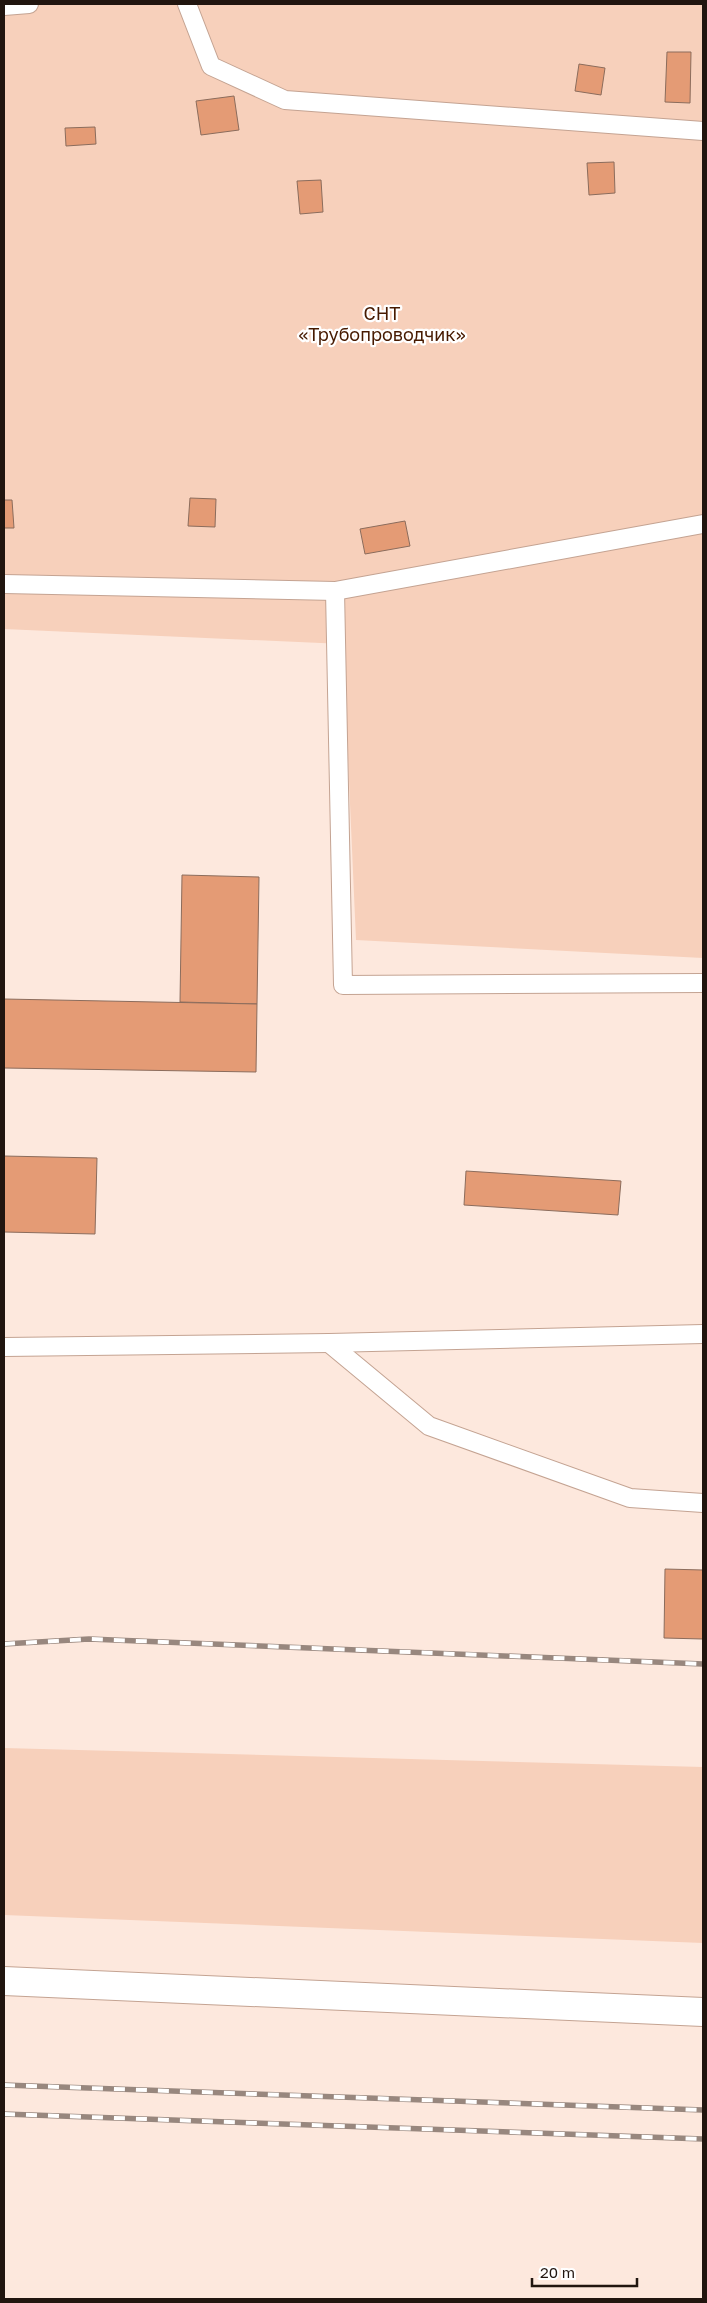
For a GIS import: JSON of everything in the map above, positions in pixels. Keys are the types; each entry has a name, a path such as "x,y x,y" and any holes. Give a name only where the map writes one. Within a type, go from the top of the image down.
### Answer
{"street":[{"path":"4,1981 703,2012"}],"lane":[{"path":"4,6 29,4"},
{"path":"187,4 211,66 285,100 703,131"},
{"path":"4,584 336,591 703,524"},
{"path":"336,591 343,985 703,983"},
{"path":"4,1347 328,1343 703,1334"},
{"path":"328,1343 429,1426 630,1498 703,1503"}],"green space":[{"name":"СНТ «Трубопроводчик»","path":"4,4 703,4 703,958 356,940 343,644 4,629"},
{"path":"4,1748 703,1767 703,1943 4,1915"}],"building":[{"path":"667,52 691,52 690,103 665,102"},
{"path":"579,64 605,68 601,95 575,91"},
{"path":"234,96 239,130 201,135 196,101"},
{"path":"95,127 96,144 66,146 65,128"},
{"path":"614,162 615,193 589,195 587,163"},
{"path":"321,180 323,212 300,214 297,181"},
{"path":"190,498 216,499 215,527 188,526"},
{"path":"4,500 12,500 14,528 4,528"},
{"path":"405,521 410,546 365,554 360,529"},
{"path":"182,875 259,877 257,1004 180,1002"},
{"path":"4,999 257,1004 256,1072 4,1068"},
{"path":"4,1156 97,1158 95,1234 4,1232"},
{"path":"466,1171 621,1181 618,1215 464,1205"},
{"path":"665,1569 703,1570 703,1639 664,1638"}],"railway":[{"path":"4,1644 89,1639 703,1664"},
{"path":"4,2085 703,2110"},
{"path":"4,2114 703,2139"}]}
